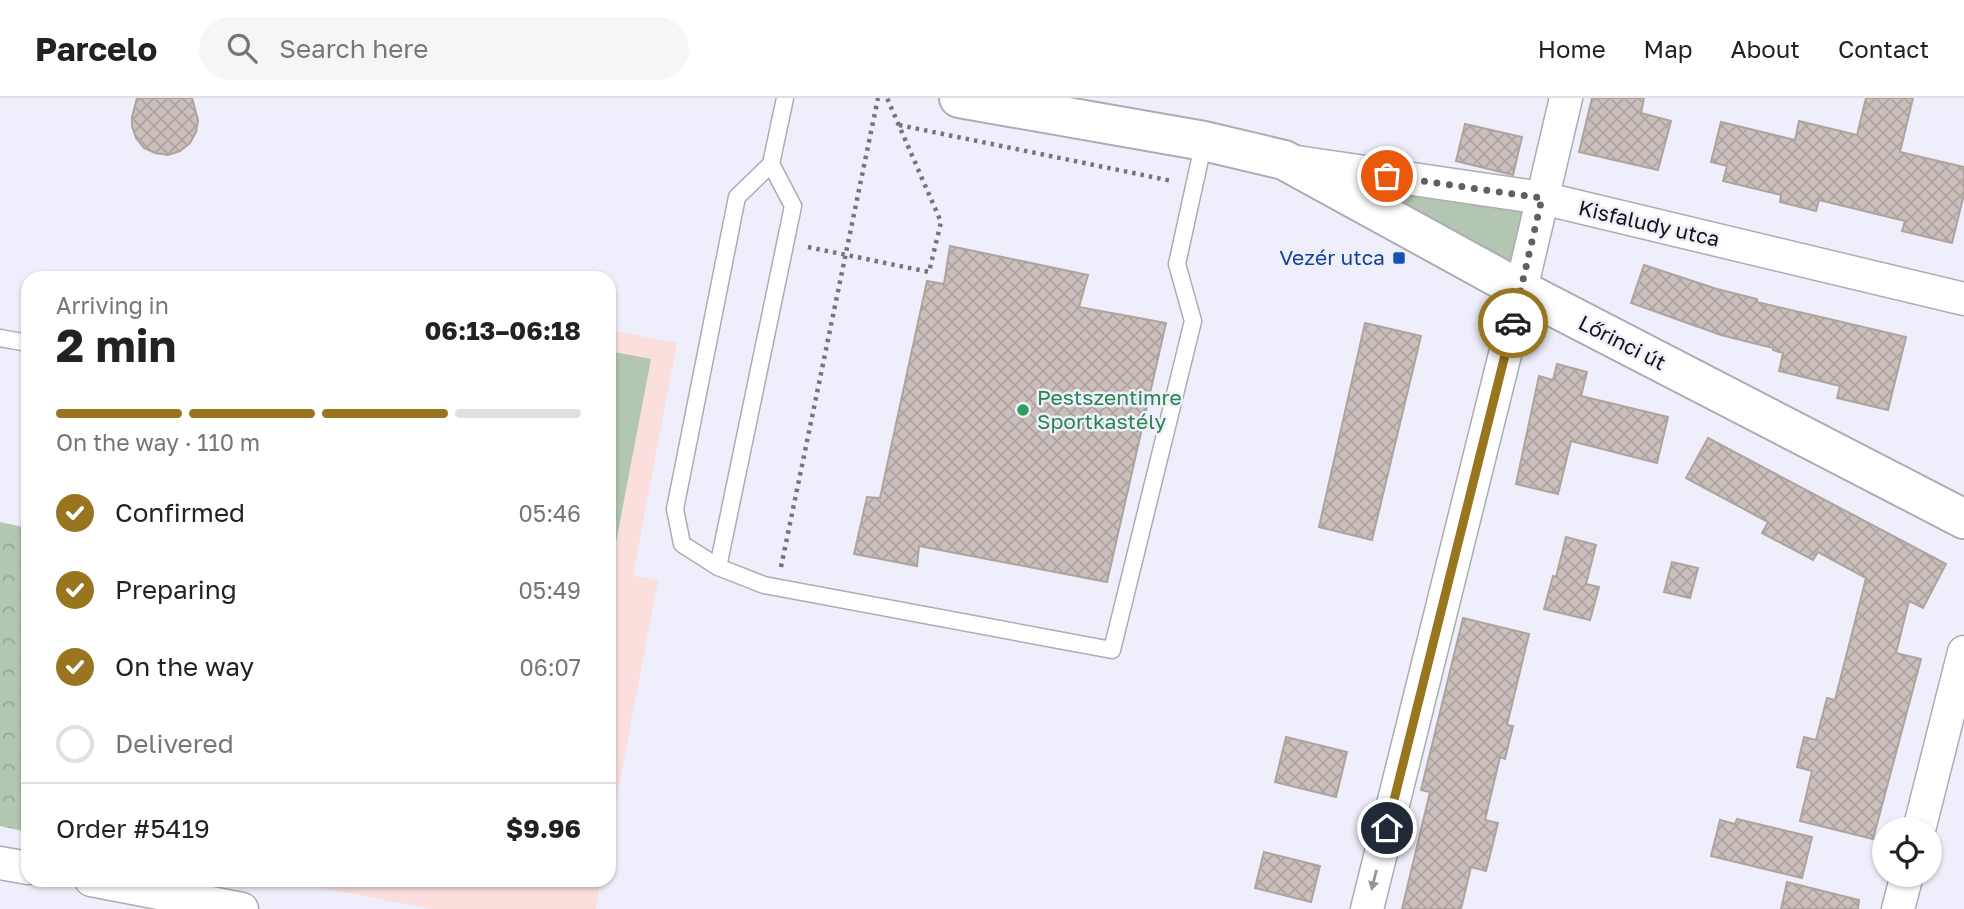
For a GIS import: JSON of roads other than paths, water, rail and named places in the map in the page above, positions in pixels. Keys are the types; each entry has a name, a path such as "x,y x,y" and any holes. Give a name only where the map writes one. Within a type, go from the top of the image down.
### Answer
{"street":[{"name":"Kisfaludy utca","path":"959,98 1204,141 1284,160 1542,198 1964,299"},
{"path":"1367,909 1566,98"},
{"name":"Lőrinci út","path":"1284,160 1521,290 1964,519"},
{"path":"1922,817 1964,652"},
{"path":"0,863 21,867"},
{"path":"127,887 242,909"},
{"path":"1898,909 1904,887"}],"lane":[{"path":"785,98 771,164 737,197 675,509 682,544 718,568 764,585 1112,650 1193,321 1177,264 1204,141"},
{"path":"718,568 793,206 771,164"},
{"path":"0,338 21,342"}],"place":[{"name":"Vezér utca","path":"1399,258"},
{"name":"Pestszentimre Sportkastély","path":"1023,410"}]}
